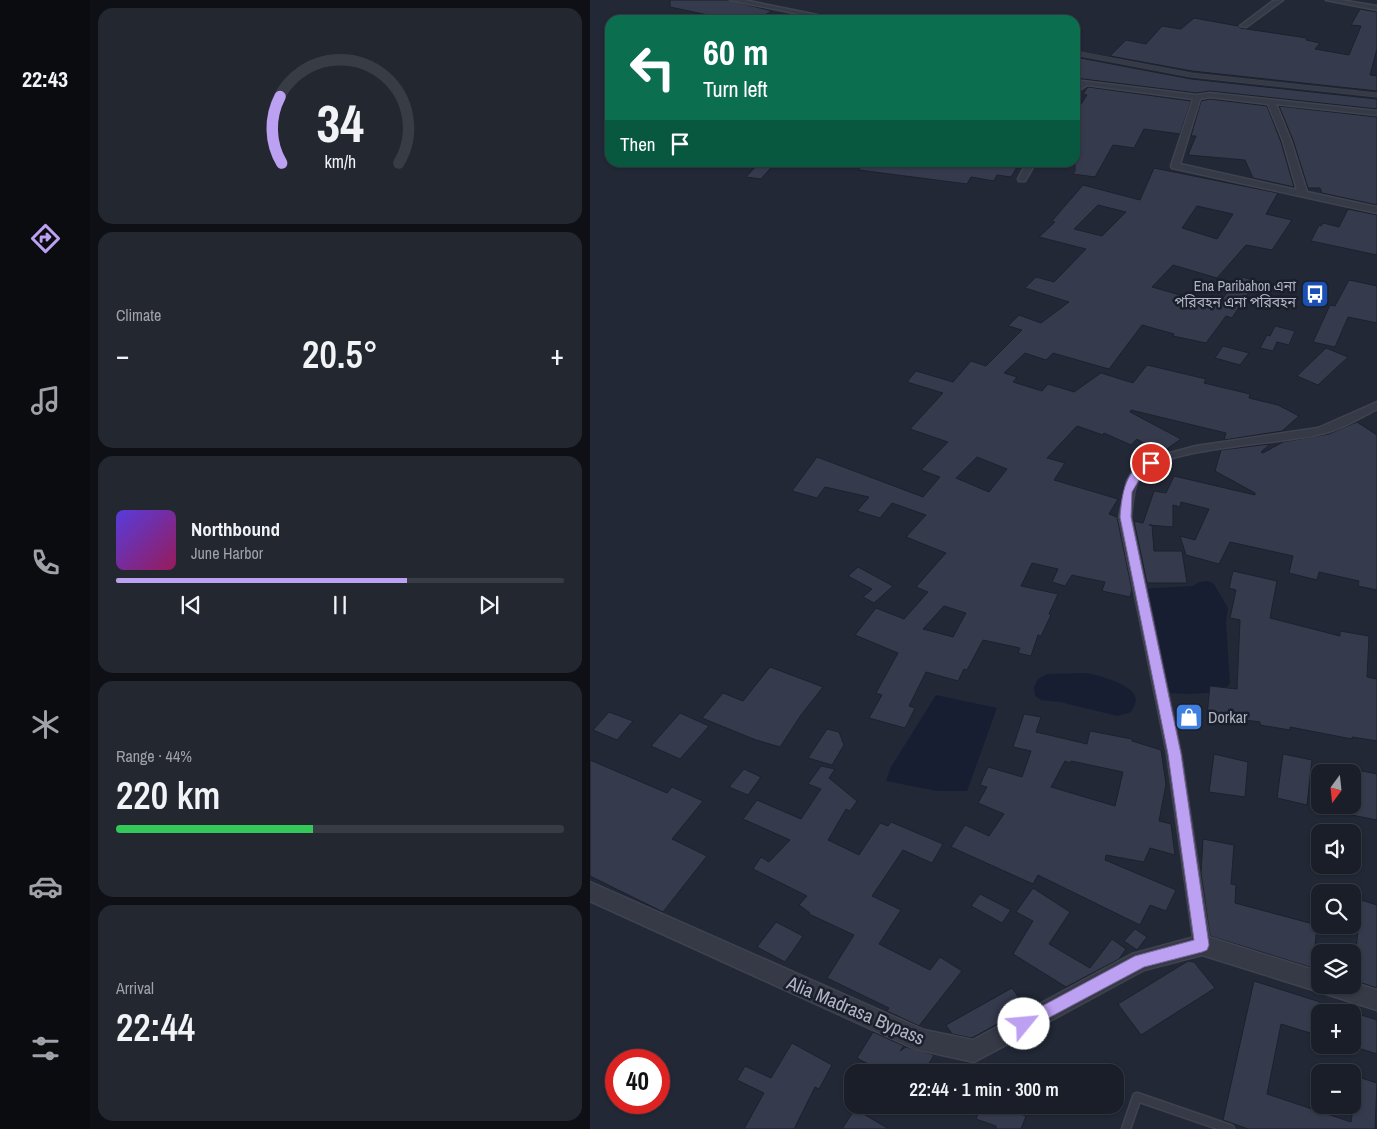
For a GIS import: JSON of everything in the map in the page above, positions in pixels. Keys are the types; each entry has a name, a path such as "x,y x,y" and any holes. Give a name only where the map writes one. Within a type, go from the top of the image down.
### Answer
{"street":[{"path":"733,0 812,15"},
{"path":"1244,26 1280,0"},
{"path":"1329,0 1377,8"},
{"path":"1080,87 1085,83 1197,97 1210,94 1377,113"},
{"path":"1197,97 1175,166 1377,210"},
{"path":"1271,102 1287,141 1303,194"},
{"path":"1022,179 1029,167"},
{"path":"1311,979 1202,945 1174,754 1125,517 1127,492 1140,469 1162,457 1225,445 1321,431 1377,405"},
{"name":"Alia Madrasa Bypass","path":"590,891 924,1041 974,1051 1140,961 1202,945"},
{"path":"1358,994 1377,1000"}],"lane":[{"path":"1080,54 1191,75 1377,95"},
{"path":"1126,1129 1137,1097 1230,1129"}],"water":[{"path":"1208,581 1214,584 1228,608 1226,623 1230,683 1223,692 1170,693 1165,687 1142,589 1193,586 1199,582"},
{"path":"1086,673 1114,681 1132,692 1136,700 1131,712 1118,716 1060,702 1041,700 1035,696 1034,687 1038,679 1047,674"},
{"path":"936,695 997,708 967,791 937,791 886,781 891,767"}],"building":[{"path":"670,0 728,0 772,11 765,15 708,15 670,7"},
{"path":"1360,9 1377,12 1377,49 1370,75 1377,76 1377,91 1192,71 1110,56 1126,40 1146,44 1162,26 1181,29 1194,18 1238,26 1240,28 1307,38 1306,40 1320,43 1315,49 1349,55 1361,26 1351,25"},
{"path":"1080,58 1191,79 1377,99 1377,109 1210,91 1197,93 1080,79"},
{"path":"1088,87 1191,101 1180,134 1144,129 1134,148 1113,145 1095,177 1073,174 1075,167 1080,167 1080,106 1087,95 1083,94"},
{"path":"1210,99 1267,106 1281,142 1294,187 1253,178 1245,160 1188,155 1196,136 1191,136 1201,101"},
{"path":"1279,106 1377,117 1377,205 1322,193 1320,188 1308,188 1293,140"},
{"path":"755,167 772,167 761,179 746,177"},
{"path":"859,167 1017,167 1011,177 997,175 994,181 971,177 967,184 859,170"},
{"path":"1154,168 1278,193 1266,214 1292,220 1272,250 1246,245 1217,278 1173,265 1152,287 1201,301 1219,304 1239,276 1256,281 1232,318 1226,316 1206,343 1173,336 1174,334 1142,325 1109,369 1053,353 1046,360 1025,353 1004,373 1017,377 1013,382 1042,391 1048,384 1074,392 1101,373 1133,383 1147,365 1206,379 1204,383 1250,394 1249,398 1278,405 1299,416 1282,431 1224,440 1226,433 1131,410 1130,412 1181,439 1161,453 1137,439 1131,445 1104,433 1103,435 1077,426 1047,458 1065,463 1054,480 1118,499 1109,514 1117,517 1132,590 1130,597 1102,591 1105,582 1072,575 1065,586 1052,582 1058,569 1032,563 1021,586 1058,594 1041,636 1038,635 1031,656 1018,653 1020,648 983,640 967,670 964,669 958,681 926,672 909,706 915,708 905,728 869,718 882,695 876,693 898,653 855,635 876,608 904,619 928,592 916,587 946,553 906,537 926,515 892,503 880,518 857,511 869,497 825,487 817,498 792,491 817,457 923,497 940,477 921,470 948,442 910,429 943,393 907,382 916,371 953,382 971,361 986,366 1022,330 1008,326 1019,315 1041,323 1069,302 1025,288 1036,277 1054,282 1086,249 1039,237 1055,222 1052,221 1083,185 1140,200","holes":["1098,205 1126,212 1102,236 1074,229","1197,206 1233,214 1217,239 1182,228","977,457 1007,469 989,492 956,478","944,606 966,613 953,637 923,629"]},
{"path":"1348,209 1377,215 1377,255 1311,241 1319,225 1321,226 1323,223 1339,227"},
{"path":"1349,280 1377,286 1377,323 1348,317 1335,347 1313,342 1330,305 1335,306"},
{"path":"1275,326 1295,331 1289,345 1277,342 1273,351 1260,348 1267,335 1270,336"},
{"path":"1223,346 1249,353 1240,365 1215,358"},
{"path":"1326,348 1348,357 1318,385 1297,376"},
{"path":"1357,422 1377,435 1377,590 1358,586 1359,581 1319,572 1317,580 1289,573 1293,556 1230,542 1219,564 1186,555 1180,536 1195,540 1209,509 1181,502 1180,507 1173,505 1173,527 1152,525 1154,551 1182,551 1187,583 1147,583 1134,521 1143,523 1154,491 1166,493 1174,476 1255,495 1255,493 1215,471 1221,450 1270,444 1261,452 1263,453 1283,442 1329,434"},
{"path":"858,567 893,586 874,603 863,597 872,589 848,576"},
{"path":"1233,571 1277,581 1270,618 1340,636 1340,631 1369,636 1367,677 1377,679 1377,741 1352,737 1352,739 1290,727 1290,730 1260,725 1260,722 1207,715 1210,686 1237,689 1240,620 1230,618 1236,590 1229,588"},
{"path":"770,667 823,687 801,715 780,747 756,740 702,718 723,693 743,701"},
{"path":"609,712 633,721 617,740 593,730"},
{"path":"680,713 709,726 680,759 651,746"},
{"path":"1024,714 1041,717 1036,732 1087,744 1090,731 1132,739 1132,741 1161,750 1166,784 1159,821 1171,824 1175,855 1150,848 1144,862 1106,855 1105,860 1176,890 1166,911 1150,905 1140,925 1038,875 1033,884 951,847 965,825 989,836 1004,814 978,803 987,787 980,785 988,767 1022,777 1031,751 1013,747","holes":["1065,761 1070,763 1071,761 1123,772 1115,806 1051,787"]},
{"path":"827,729 839,732 844,745 832,765 808,758"},
{"path":"1214,754 1248,762 1245,797 1209,792"},
{"path":"1283,754 1312,760 1307,805 1277,798"},
{"path":"590,760 667,793 672,787 703,801 672,839 707,856 663,912 590,876"},
{"path":"821,766 835,769 829,778 857,801 850,811 846,809 828,840 859,855 880,823 888,826 891,822 943,844 932,863 903,850 872,896 901,910 879,944 930,970 940,957 962,971 919,1026 887,1011 889,1008 827,978 854,935 809,914 799,905 807,896 753,869 761,857 769,862 790,840 743,819 757,800 801,819 821,789 808,784"},
{"path":"744,769 761,777 748,795 729,787"},
{"path":"1361,771 1377,774 1377,820 1352,815 1361,814"},
{"path":"1203,839 1234,845 1231,884 1236,885 1235,903 1311,923 1311,934 1316,934 1315,944 1311,944 1311,967 1210,936 1201,873"},
{"path":"1033,888 1070,912 1049,944 1090,968 1112,939 1126,949 1119,959 1066,987 1013,954 1033,921 1016,912"},
{"path":"980,894 1011,910 1002,923 971,906"},
{"path":"1361,900 1377,905 1377,988 1361,983 1361,944 1357,944 1358,934 1361,934"},
{"path":"776,922 803,936 785,962 757,947"},
{"path":"1135,929 1147,937 1137,950 1124,941"},
{"path":"1188,961 1194,962 1215,988 1141,1035 1118,1004"},
{"path":"1254,981 1320,1002 1320,1004 1311,1004 1311,1033 1281,1024 1267,1094 1311,1109 1311,1114 1327,1114 1351,1122 1352,1114 1361,1114 1361,1078 1377,1083 1375,1129 1248,1129 1223,1120"},
{"path":"1012,988 1026,1008 972,1038 952,1034 946,1025"},
{"path":"1361,1015 1377,1020 1377,1054 1361,1049"},
{"path":"873,1032 904,1046 900,1051 906,1047 934,1055 929,1064 868,1064 857,1058"},
{"path":"792,1043 832,1065 819,1089 815,1087 794,1129 744,1129 764,1093 737,1080 745,1066 771,1078"},
{"path":"852,1114 864,1114 889,1129 842,1129"},
{"path":"978,1114 1020,1114 1026,1116 1021,1129 996,1129 996,1126 976,1119"}],"place":[{"name":"Ena Paribahon এনা পরিবহন এনা পরিবহন","path":"1315,294"},
{"name":"Dorkar","path":"1189,717"}],"route":[{"path":"1024,1024 1140,961 1202,945 1174,754 1125,517 1127,492 1140,469 1151,463"}]}
